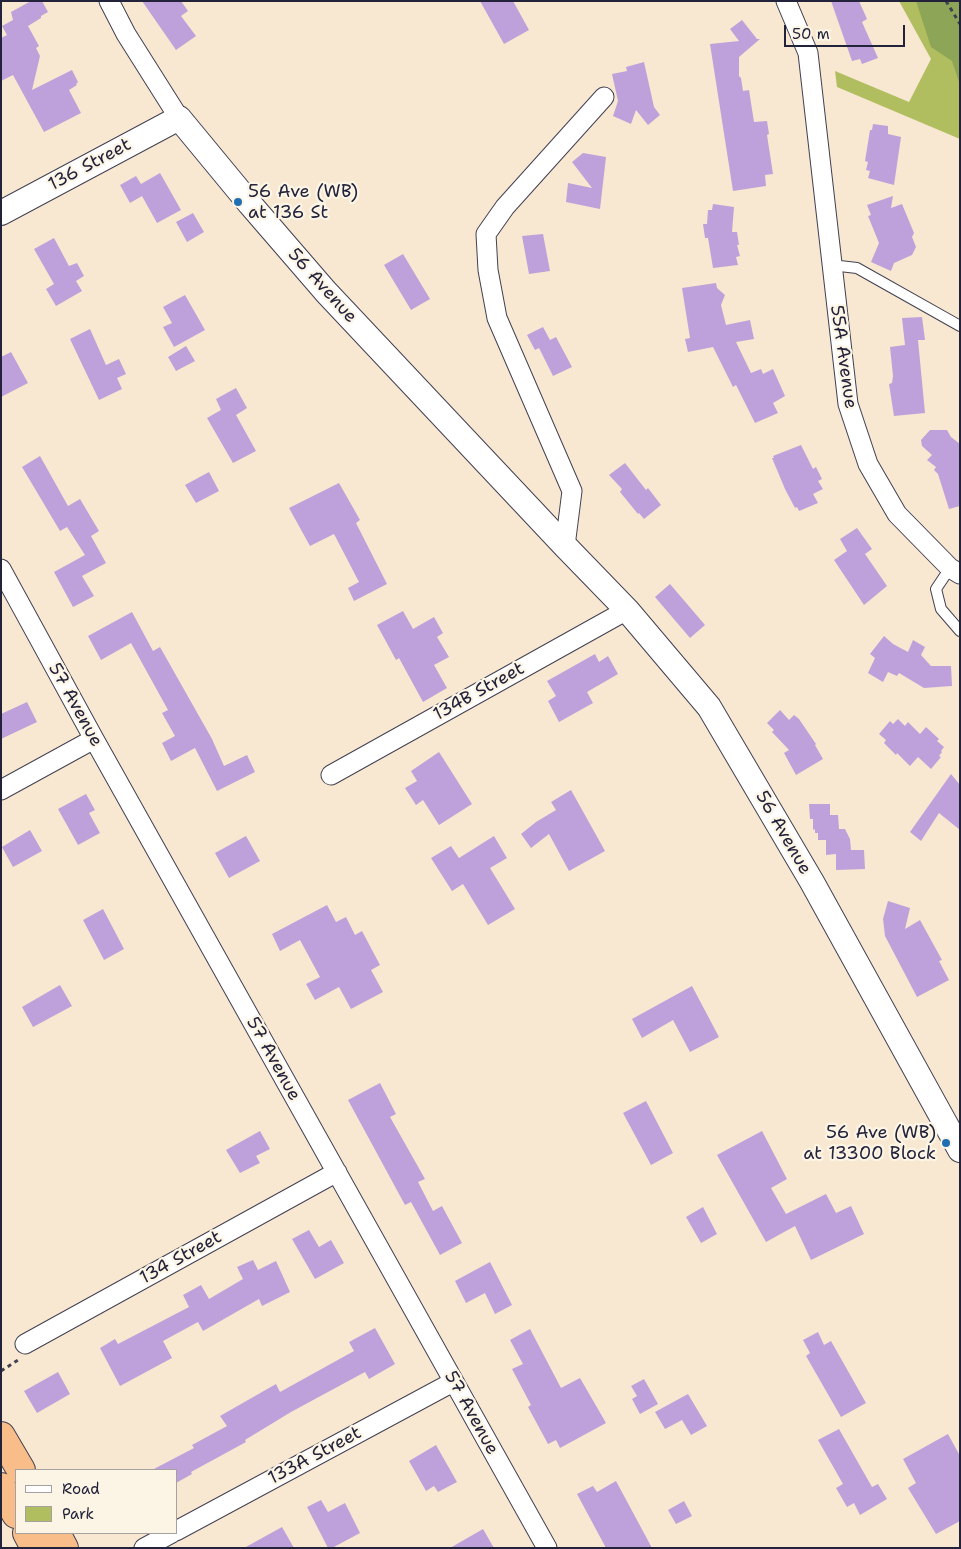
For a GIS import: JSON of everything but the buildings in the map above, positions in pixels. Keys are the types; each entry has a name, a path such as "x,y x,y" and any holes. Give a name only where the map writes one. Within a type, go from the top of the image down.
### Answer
{"highway":[{"path":"1,1436 20,1469"},
{"path":"1,1487 15,1512"},
{"path":"27,1534 35,1548"},
{"path":"57,1534 64,1548"}],"street":[{"name":"56 Avenue","path":"109,1 126,34 179,118 326,292 564,546 627,610 709,707 812,882 960,1150"},
{"name":"55A Avenue","path":"786,1 808,53 848,404 868,464 897,514 955,571"},
{"path":"564,546 572,491 497,318 488,270 486,234 505,207 604,97"},
{"name":"136 Street","path":"1,213 179,118"},
{"name":"57 Avenue","path":"1,569 94,739 547,1548"},
{"name":"134B Street","path":"331,774 627,610"},
{"path":"1,790 94,739"},
{"name":"134 Street","path":"21,1352 337,1172"},
{"name":"133A Street","path":"178,1529 453,1382"},
{"path":"144,1548 170,1534"}],"lane":[{"path":"831,265 856,268 960,326"},
{"name":"55A Avenue","path":"955,571 936,589 941,609 960,631"}],"path":[{"path":"946,1 960,24"},
{"path":"1,1371 21,1352"}],"green space":[{"path":"899,1 960,1 960,139 837,87 835,71 909,102 931,59"},
{"path":"916,1 960,1 960,85 952,61 931,47"}],"place":[{"name":"56 Ave (WB) at 136 St","path":"238,202"},
{"name":"56 Ave (WB) at 13300 Block","path":"946,1143"}]}
